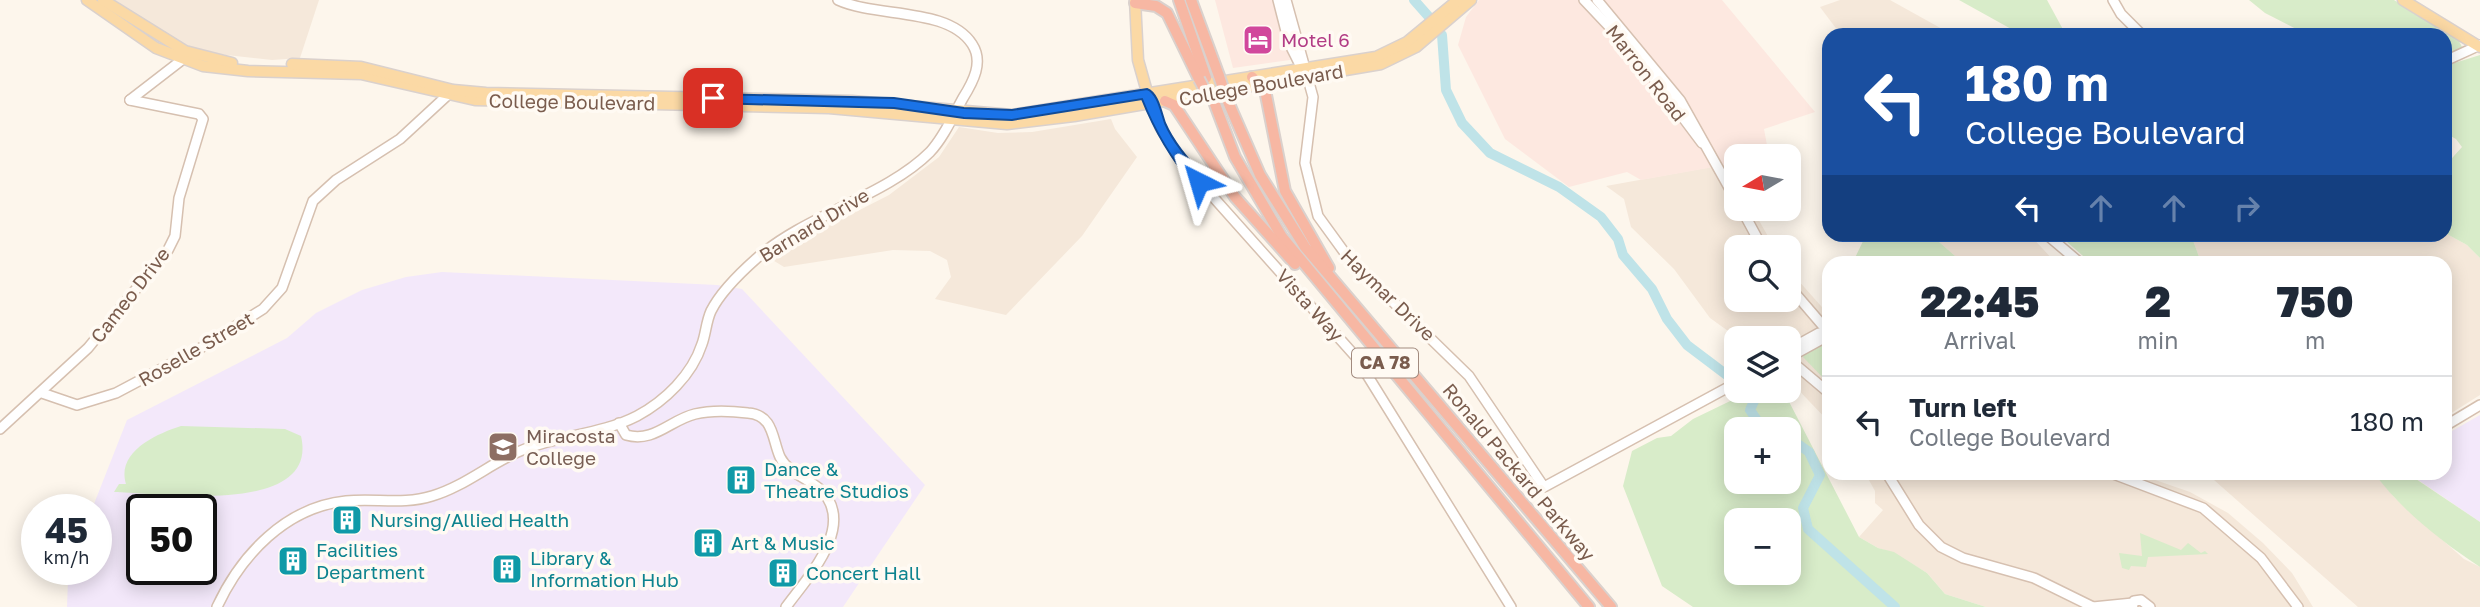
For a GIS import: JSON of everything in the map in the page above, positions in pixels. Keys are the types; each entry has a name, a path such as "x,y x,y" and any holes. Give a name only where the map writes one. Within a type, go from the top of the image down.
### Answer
{"highway":[{"path":"1179,0 1202,79"},
{"path":"1135,2 1156,6 1167,13 1202,79"},
{"name":"Ronald Packard Parkway","path":"1194,3 1250,158 1276,205 1335,283 1611,607"},
{"path":"1252,77 1262,85 1284,191 1335,283"},
{"name":"Ronald Packard Parkway","path":"1202,79 1235,157 1256,197 1288,246 1589,607"},
{"path":"1165,101 1174,105 1235,197 1287,256 1338,307"}],"main road":[{"name":"College Boulevard","path":"87,0 182,60 241,69 363,75 446,97 507,102 829,108 953,116"},
{"name":"College Boulevard","path":"103,0 147,29 192,53 232,63 361,67 453,90 486,93 852,101 953,116 974,123 1025,123 1252,77 1387,62 1404,55 1453,18 1471,0"},
{"name":"College Boulevard","path":"1148,98 1165,101 1262,85 1305,72 1377,57 1390,52 1438,19 1458,0"},
{"path":"1453,18 1452,13 1464,0"},
{"path":"2403,0 2480,44"},
{"path":"2413,0 2480,44"},
{"name":"Vista Way","path":"1135,2 1138,60 1148,98"},
{"path":"118,21 138,29 147,29"},
{"path":"1387,62 1390,52"},
{"path":"1370,66 1377,57"}],"street":[{"name":"Barnard Drive","path":"216,607 228,580 249,552 312,510 343,502 390,504 423,499 524,449 619,423 651,407 679,383 697,355 708,318 716,302 747,267 778,244 920,160 934,147 978,69 974,47 964,34 939,20 883,16 860,11 838,0"},
{"path":"1278,0 1287,20"},
{"path":"1286,0 1287,20"},
{"name":"Marron Road","path":"1584,0 1636,55 1706,147 1724,179"},
{"name":"Marron Road","path":"1597,0 1628,32 1678,99 1701,133 1706,147"},
{"path":"2113,0 2120,14 2135,28"},
{"name":"Haymar Drive","path":"1287,20 1293,53 1305,72 1313,111 1305,148 1306,175 1313,204 1326,232 1391,301 1469,376 1544,487 1724,390"},
{"path":"2452,58 2480,44"},
{"path":"182,60 192,53"},
{"name":"Cameo Drive","path":"0,429 88,348 168,250 175,236 184,179 203,119 199,114 130,100 182,60"},
{"name":"Roselle Street","path":"42,393 63,403 77,405 107,399 263,309 282,288 313,201 320,192 416,127 453,90"},
{"name":"Vista Way","path":"1148,98 1160,127 1181,161 1356,357 1511,607"},
{"path":"2055,242 2072,256"},
{"path":"1801,302 1822,329"},
{"path":"1801,349 1822,335"},
{"path":"1801,366 1822,386"},
{"path":"2452,422 2480,405"},
{"path":"619,423 626,435 640,439 653,436 679,419 694,414 748,412 764,419 776,436 778,457 786,467 823,492 834,515 829,542 786,607"},
{"path":"1891,480 1919,525 1941,547 1963,558 2034,578 2093,607 2133,605 2141,600 2150,607"},
{"path":"2130,480 2190,502 2210,513 2261,558 2298,607"}],"shaded area":[{"path":"115,0 319,0 300,58 272,60 217,54 189,46 148,24"},
{"path":"1215,0 1274,0 1290,60 1233,68"},
{"path":"1479,0 1722,0 1815,112 1764,129 1767,144 1724,144 1724,165 1641,180 1627,172 1569,187 1505,139 1458,45 1466,17"},
{"path":"1840,0 1890,0 1940,28 1836,28 1820,7"},
{"path":"1111,119 1115,129 1137,157 1082,236 1006,315 935,299 951,277 947,260 930,251 893,250 784,267 771,259 803,239 889,195 939,157 959,127 998,133 1032,132"},
{"path":"1724,165 1724,221 1759,221 1767,235 1724,235 1724,312 1801,312 1801,284 1822,307 1822,415 1801,393 1801,326 1724,328 1710,318 1674,269 1631,227 1624,199 1606,186"},
{"path":"2452,237 2467,245 2480,258 2480,395 2452,413 2452,256 2199,256 2194,242 2452,242"},
{"path":"1939,242 2036,242 2049,256 1955,256"},
{"name":"Miracosta College","path":"442,272 717,285 742,289 925,485 843,607 67,607 68,585 112,585 112,494 98,494 127,420 287,338 316,313 362,290 406,277"},
{"path":"2480,415 2480,522 2418,480 2452,480 2452,431"},
{"path":"1869,480 2155,480 2190,492 2228,513 2292,573 2313,607 1986,607 1945,594 1927,573 1894,553 1878,548 1859,537 1883,510 1875,503 1875,491"},
{"path":"2214,480 2380,480 2395,498 2464,559 2480,567 2480,607 2358,607"}],"green space":[{"path":"1959,0 2047,0 2062,28 2009,28"},
{"path":"2249,0 2394,0 2438,28 2294,28 2265,13"},
{"path":"2452,37 2459,41 2462,47 2452,52"},
{"path":"2480,55 2480,258 2467,245 2452,237 2452,158 2462,147 2452,137 2452,64"},
{"path":"1863,242 1939,242 1955,256 1856,256"},
{"path":"2067,242 2194,242 2199,256 2083,256"},
{"path":"1822,344 1822,377 1803,357 1805,353"},
{"path":"1726,403 1790,403 1797,417 1724,417 1724,494 1801,494 1801,425 1822,465 1822,480 1830,480 1859,537 1878,548 1894,552 1927,573 1945,594 1986,607 1693,607 1662,586 1623,486 1632,451 1657,438 1671,436 1693,419"},
{"path":"181,426 285,429 301,436 300,462 286,479 262,490 231,495 114,492 119,484 126,484 124,473 132,454 160,434"},
{"path":"2380,480 2417,480 2480,522 2480,567 2423,524"},
{"path":"2140,533 2181,550 2188,543 2201,553 2205,551 2208,554 2148,557 2146,567 2131,566 2129,570 2122,568 2119,553 2142,556"}],"waterway":[{"path":"1414,0 1429,17"},
{"path":"1442,35 1446,90 1462,123 1490,153 1559,187 1601,217 1618,239 1623,255 1652,289 1667,319 1687,345 1724,373"},
{"path":"1753,403 1750,410 1755,417"},
{"path":"1801,446 1809,452 1820,475 1803,508 1808,529 1895,607"}],"place":[{"name":"Motel 6","path":"1258,40"},
{"name":"Miracosta College","path":"503,447"},
{"name":"Dance & Theatre Studios","path":"741,480"},
{"name":"Nursing/Allied Health","path":"347,520"},
{"name":"Art & Music","path":"708,543"},
{"name":"Facilities Department","path":"293,561"},
{"name":"Library & Information Hub","path":"507,569"},
{"name":"Concert Hall","path":"783,573"}],"route":[{"path":"713,98 894,103 964,113 1012,115 1147,94 1160,127 1181,161 1199,182"}]}
